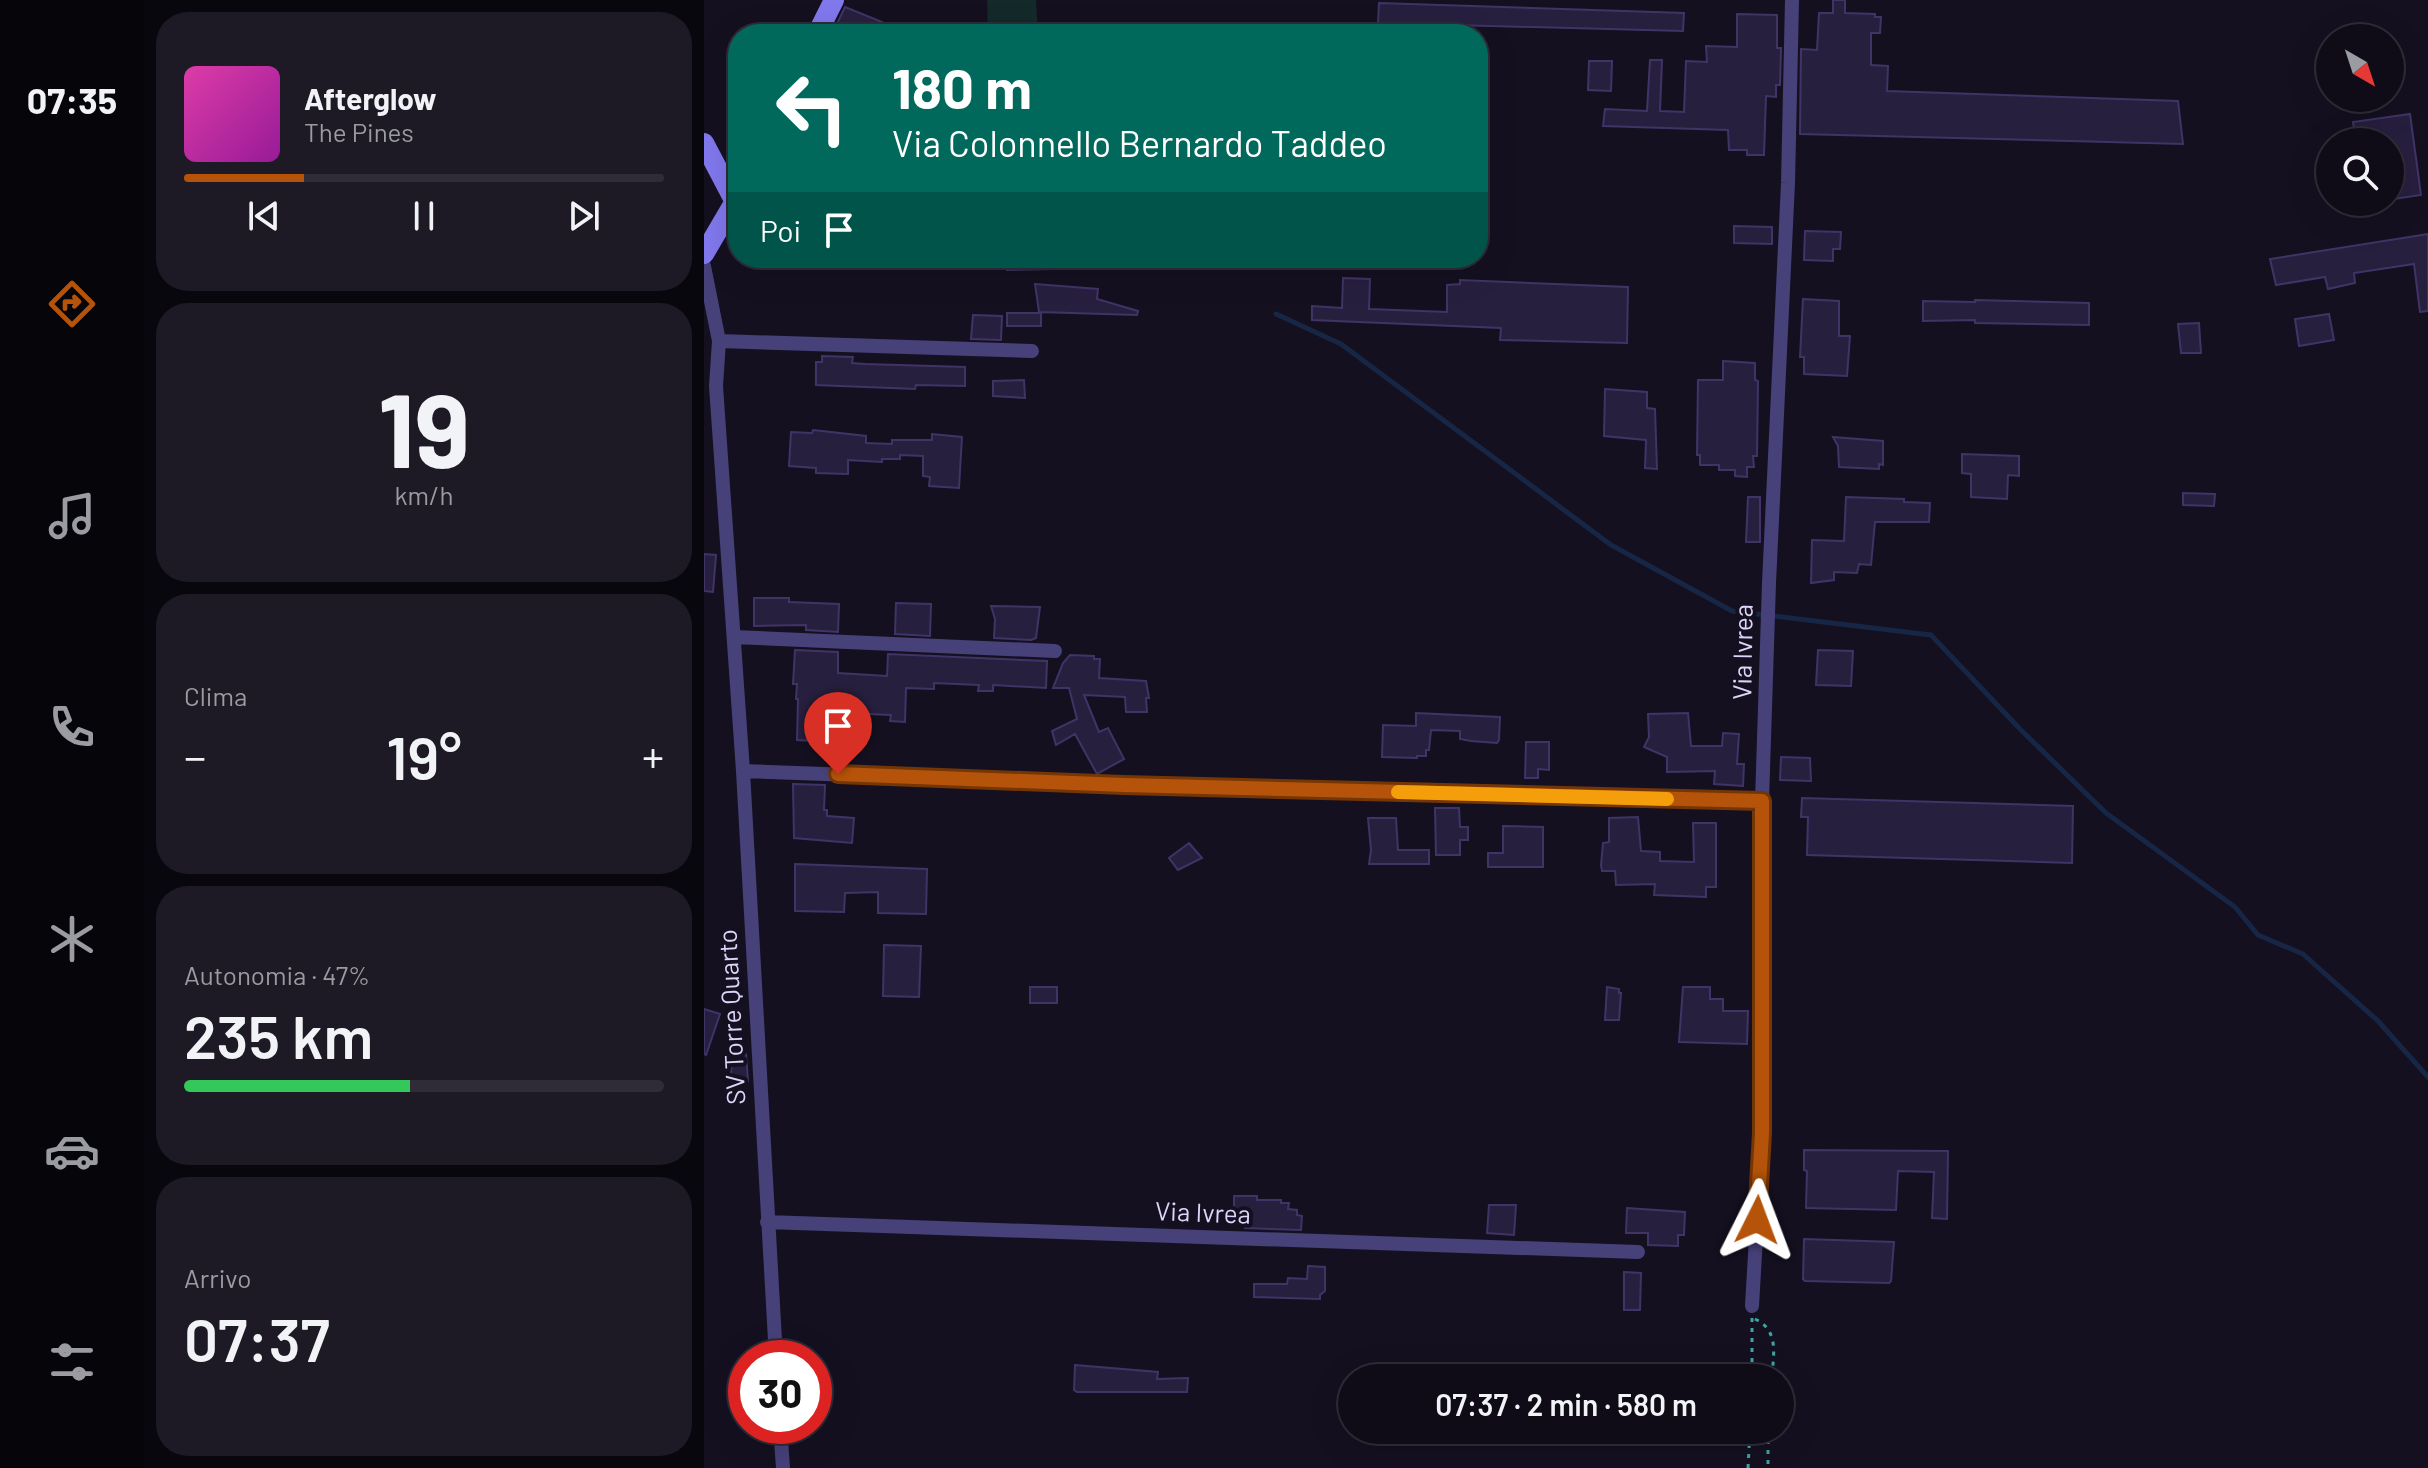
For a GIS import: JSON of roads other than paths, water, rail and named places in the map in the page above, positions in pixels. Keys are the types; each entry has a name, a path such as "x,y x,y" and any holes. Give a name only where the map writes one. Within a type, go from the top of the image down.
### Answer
{"street":[{"path":"822,24 834,0"},
{"name":"Via Ivrea","path":"1752,1312 1762,1133 1762,801 1788,183 1792,0"},
{"path":"704,143 728,185"},
{"path":"704,254 728,213"},
{"name":"SV Torre Quarto","path":"704,266 719,341 716,386 743,771 775,1340"},
{"path":"719,341 1032,351"},
{"name":"SV Torre Quarto","path":"704,361 716,386"},
{"path":"734,637 1055,651"},
{"path":"743,771 1762,801"},
{"name":"Via Ivrea","path":"767,1222 1638,1252"},
{"path":"781,1444 783,1468"}],"waterway":[{"path":"1276,314 1341,344 1611,545 1732,611 1931,635 2020,729 2106,813 2235,907 2258,935 2303,954 2378,1021 2428,1077"}]}
